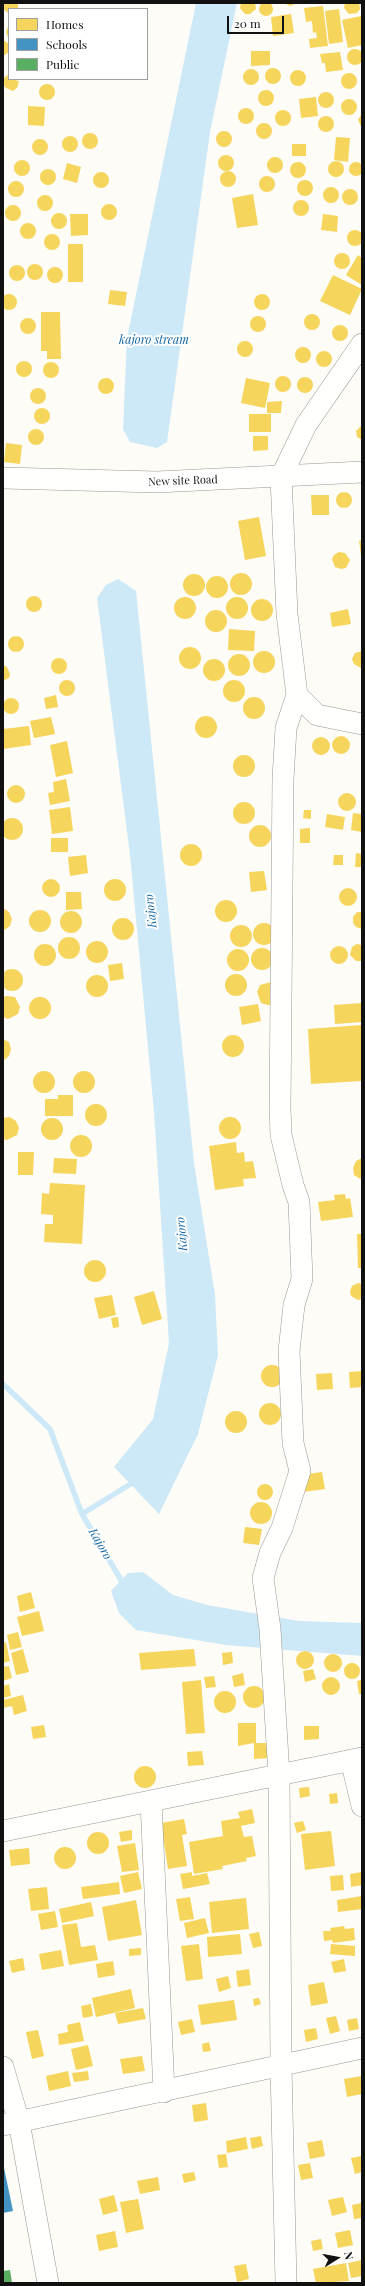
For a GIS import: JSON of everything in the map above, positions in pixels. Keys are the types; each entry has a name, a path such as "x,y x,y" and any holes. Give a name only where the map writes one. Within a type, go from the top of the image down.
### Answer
{"street":[{"path":"286,2283 281,2066 278,1775 270,1629 263,1578 270,1553 282,1528 300,1471 293,1443 289,1351 294,1305 302,1279 301,1229 299,1202 292,1185 281,1135 280,1108 283,779 286,728 297,695 287,614 281,477 306,425 362,344"},
{"name":"New site Road","path":"3,478 157,482 362,472"},
{"path":"297,695 317,715 362,724"},
{"path":"3,1831 356,1759 362,1806"},
{"path":"151,1801 164,2092"},
{"path":"11,2123 164,2092 362,2048"},
{"path":"3,2067 11,2123 48,2283"}],"water":[{"name":"kajoro stream","path":"196,3 237,3 210,132 167,442 157,448 130,442 123,429 127,338"},
{"path":"118,579 136,591 194,1163 215,1295 218,1355 198,1434 159,1514 114,1467 153,1419 169,1343 154,1112 130,855 97,598 106,585"},
{"path":"143,1572 173,1595 207,1605 299,1621 362,1623 362,1656 226,1645 136,1630 119,1613 111,1591 128,1573"}],"building: Homes":[{"path":"263,2 269,2 273,6 273,12 269,16 263,16 259,12 259,6"},
{"path":"3,3 18,3 18,8 8,8 8,12 3,9"},
{"path":"241,3 255,3 256,9 250,14 245,14 240,8"},
{"path":"284,3 297,3 290,6"},
{"path":"345,3 359,3 360,9 357,13 349,14 344,8"},
{"path":"323,6 328,46 310,48 309,39 317,38 316,32 313,33 312,21 306,22 304,8"},
{"path":"339,9 343,42 329,44 325,11"},
{"path":"291,14 294,33 273,36 271,17"},
{"path":"361,16 362,45 348,48 342,20"},
{"path":"8,27 8,37 6,32"},
{"path":"3,40 8,43 8,53 3,56"},
{"path":"355,49 361,51 363,57 361,63 355,65 349,63 347,57 349,51"},
{"path":"251,51 270,51 270,65 251,66"},
{"path":"340,52 343,70 326,72 325,63 322,63 320,54"},
{"path":"273,68 279,70 281,76 279,82 273,84 267,82 265,76 267,70"},
{"path":"251,69 257,71 259,77 257,83 251,85 245,83 243,77 245,71"},
{"path":"298,70 304,72 306,78 304,84 298,86 292,84 290,78 292,72"},
{"path":"349,73 355,75 357,81 355,87 349,89 343,87 341,81 343,75"},
{"path":"8,75 8,80 19,81 17,88 13,91 6,88 3,84 4,78"},
{"path":"44,84 50,84 55,89 53,98 50,100 44,100 39,95 39,89"},
{"path":"266,90 272,92 274,98 272,104 266,106 260,104 258,98 260,92"},
{"path":"326,92 332,94 334,100 332,106 326,108 320,106 318,100 320,94"},
{"path":"316,97 318,116 301,118 299,99"},
{"path":"349,99 355,101 357,107 355,113 349,115 343,113 341,107 343,101"},
{"path":"28,106 45,107 44,126 28,125"},
{"path":"246,108 252,110 254,116 252,122 246,124 240,122 238,116 240,110"},
{"path":"283,110 289,112 291,118 289,124 283,126 277,124 275,118 277,112"},
{"path":"362,113 362,128 358,120"},
{"path":"326,116 332,118 334,124 332,130 326,132 320,130 318,124 320,118"},
{"path":"264,123 270,125 272,131 270,137 264,139 258,137 256,131 258,125"},
{"path":"224,131 230,133 232,139 230,145 224,147 218,145 216,139 218,133"},
{"path":"87,133 93,133 98,138 96,147 93,149 87,149 82,144 82,138"},
{"path":"67,136 73,136 78,141 76,150 73,152 67,152 62,147 62,141"},
{"path":"336,137 350,138 348,162 334,160"},
{"path":"37,139 43,139 48,144 46,153 43,155 37,155 32,150 32,144"},
{"path":"292,144 306,144 306,156 292,156"},
{"path":"226,155 232,157 234,163 232,169 226,171 220,169 218,163 220,157"},
{"path":"275,157 281,159 283,165 281,171 275,173 269,171 267,165 269,159"},
{"path":"19,160 25,160 30,165 28,174 25,176 19,176 14,171 14,165"},
{"path":"336,161 342,163 344,169 342,175 336,177 330,175 328,169 330,163"},
{"path":"298,162 304,164 306,170 304,176 298,178 292,176 290,170 292,164"},
{"path":"353,162 359,162 363,166 363,172 359,176 353,176 349,172 349,166"},
{"path":"67,163 81,167 77,183 63,179"},
{"path":"45,169 51,169 56,174 54,183 51,185 45,185 40,180 40,174"},
{"path":"228,171 234,173 236,179 234,185 228,187 222,185 220,179 222,173"},
{"path":"98,172 104,172 109,177 107,186 104,188 98,188 93,183 93,177"},
{"path":"267,176 273,178 275,184 273,190 267,192 261,190 259,184 261,178"},
{"path":"305,180 311,182 313,188 311,194 305,196 299,194 297,188 299,182"},
{"path":"16,181 22,183 24,189 22,195 16,197 10,195 8,189 10,183"},
{"path":"331,187 337,189 339,195 337,201 331,203 325,201 323,195 325,189"},
{"path":"350,189 356,191 358,197 356,203 350,205 344,203 342,197 344,191"},
{"path":"253,194 258,225 237,228 232,198"},
{"path":"42,195 48,195 53,200 51,209 48,211 42,211 37,206 37,200"},
{"path":"301,200 307,202 309,208 307,214 301,216 295,214 293,208 295,202"},
{"path":"106,204 112,204 117,209 115,218 112,220 106,220 101,215 101,209"},
{"path":"10,205 16,205 21,210 19,219 16,221 10,221 5,216 5,210"},
{"path":"56,213 62,213 67,218 65,227 62,229 56,229 51,224 51,218"},
{"path":"70,214 88,214 88,235 71,236"},
{"path":"323,214 338,216 337,232 321,230"},
{"path":"28,223 34,225 36,231 34,237 28,239 22,237 20,231 22,225"},
{"path":"355,230 361,232 363,238 361,244 355,246 349,244 347,238 349,232"},
{"path":"49,234 55,234 60,239 58,248 55,250 49,250 44,245 44,239"},
{"path":"68,244 83,244 83,282 68,282"},
{"path":"342,253 348,255 350,261 348,267 342,269 336,267 334,261 336,255"},
{"path":"358,255 362,258 362,285 346,275"},
{"path":"35,264 41,266 43,272 41,278 35,280 29,278 27,272 29,266"},
{"path":"14,265 20,265 25,270 23,279 20,281 14,281 9,276 9,270"},
{"path":"52,267 58,267 63,272 61,281 58,283 52,283 47,278 47,272"},
{"path":"333,275 362,289 350,315 320,301"},
{"path":"110,290 127,292 125,306 108,304"},
{"path":"9,294 16,299 17,302 12,309 9,310 2,305 1,302 6,295"},
{"path":"262,294 268,296 270,302 268,308 262,310 256,308 254,302 256,296"},
{"path":"41,312 60,312 61,359 47,359 47,351 41,351"},
{"path":"312,314 318,316 320,322 318,328 312,330 306,328 304,322 306,316"},
{"path":"258,316 264,318 266,324 264,330 258,332 252,330 250,324 252,318"},
{"path":"25,318 31,318 36,323 34,332 31,334 25,334 20,329 20,323"},
{"path":"340,325 346,327 348,333 346,339 340,341 334,339 332,333 334,327"},
{"path":"245,341 251,343 253,349 251,355 245,357 239,355 237,349 239,343"},
{"path":"303,347 309,349 311,355 309,361 303,363 297,361 295,355 297,349"},
{"path":"324,351 330,353 332,359 330,365 324,367 318,365 316,359 318,353"},
{"path":"21,361 27,361 32,366 30,375 27,377 21,377 16,372 16,366"},
{"path":"48,362 54,362 59,367 57,376 54,378 48,378 43,373 43,367"},
{"path":"283,376 289,378 291,384 289,390 283,392 277,390 275,384 277,378"},
{"path":"305,377 311,379 313,385 311,391 305,393 299,391 297,385 299,379"},
{"path":"103,378 109,378 114,383 112,392 109,394 103,394 98,389 98,383"},
{"path":"246,378 270,383 265,408 241,403"},
{"path":"35,388 41,388 46,393 44,402 41,404 35,404 30,399 30,393"},
{"path":"282,401 281,413 267,413 267,402"},
{"path":"39,408 45,408 50,413 48,422 45,424 39,424 34,419 34,413"},
{"path":"249,414 271,414 271,432 249,432"},
{"path":"362,425 362,440 357,437 356,431"},
{"path":"33,429 39,429 44,434 42,443 39,445 33,445 28,440 28,434"},
{"path":"253,436 268,436 268,450 253,451"},
{"path":"6,443 22,445 20,464 4,462"},
{"path":"344,492 350,494 352,500 350,506 344,508 338,506 336,500 338,494"},
{"path":"311,495 329,495 329,515 312,515"},
{"path":"259,517 266,556 245,560 238,521"},
{"path":"362,540 362,555 361,555 359,541"},
{"path":"339,552 345,553 350,560 346,568 341,569 335,567 332,559 334,555"},
{"path":"241,573 249,576 252,584 249,592 241,595 233,592 230,584 233,576"},
{"path":"190,574 198,574 205,581 205,589 198,596 190,596 183,589 183,581"},
{"path":"213,576 221,576 228,583 228,591 221,598 213,598 206,591 206,583"},
{"path":"34,596 40,598 42,604 40,610 34,612 28,610 26,604 28,598"},
{"path":"185,597 193,600 196,608 193,616 185,619 177,616 174,608 177,600"},
{"path":"233,597 241,597 248,604 248,612 241,619 233,619 226,612 226,604"},
{"path":"258,599 266,599 273,606 273,614 266,621 258,621 251,614 251,606"},
{"path":"348,609 351,624 332,627 330,613"},
{"path":"216,610 224,613 227,621 224,629 216,632 208,629 205,621 208,613"},
{"path":"229,629 255,631 254,651 228,650"},
{"path":"16,636 22,638 24,644 22,650 16,652 10,650 8,644 10,638"},
{"path":"190,647 198,650 201,658 198,666 190,669 182,666 179,658 182,650"},
{"path":"260,651 268,651 275,658 275,666 268,673 260,673 253,666 253,658"},
{"path":"362,651 361,668 354,664 352,659 355,653"},
{"path":"239,654 247,657 250,665 247,673 239,676 231,673 228,665 231,657"},
{"path":"59,658 65,660 67,666 65,672 59,674 53,672 51,666 53,660"},
{"path":"210,659 218,659 225,666 225,674 218,681 210,681 203,674 203,666"},
{"path":"3,665 7,667 10,674 9,678 3,681"},
{"path":"67,680 73,682 75,688 73,694 67,696 61,694 59,688 61,682"},
{"path":"230,680 238,680 245,687 245,695 238,702 230,702 223,695 223,687"},
{"path":"56,695 58,707 46,709 44,698"},
{"path":"250,697 258,697 265,704 265,712 258,719 250,719 243,712 243,704"},
{"path":"11,698 17,700 19,706 17,712 11,714 5,712 3,706 5,700"},
{"path":"206,716 214,719 217,727 214,735 206,738 198,735 195,727 198,719"},
{"path":"51,717 55,734 34,738 30,721"},
{"path":"29,726 31,745 3,749 3,729"},
{"path":"337,736 345,736 350,741 348,752 345,754 337,754 332,749 332,741"},
{"path":"321,737 327,740 330,746 327,752 321,755 315,752 312,746 315,740"},
{"path":"67,741 73,773 56,777 50,745"},
{"path":"240,755 248,755 255,762 255,770 248,777 240,777 233,770 233,762"},
{"path":"66,779 70,801 50,805 48,793 54,792 53,782"},
{"path":"16,785 22,788 25,794 22,800 16,803 10,800 7,794 10,788"},
{"path":"347,793 353,796 356,802 353,808 347,811 341,808 338,802 341,796"},
{"path":"240,802 248,802 255,809 255,817 248,824 240,824 233,817 233,809"},
{"path":"70,807 73,831 52,834 49,810"},
{"path":"304,810 311,810 311,819 303,818"},
{"path":"353,813 362,814 362,832 351,830"},
{"path":"327,814 345,817 343,830 325,827"},
{"path":"12,818 20,821 23,829 20,837 12,840 4,837 1,829 4,821"},
{"path":"256,825 264,825 271,832 271,840 264,847 256,847 249,840 249,832"},
{"path":"310,828 310,843 300,843 300,829"},
{"path":"51,838 68,838 68,852 51,852"},
{"path":"191,844 199,847 202,855 199,863 191,866 183,863 180,855 183,847"},
{"path":"356,853 362,854 362,867 355,867"},
{"path":"86,855 88,873 70,876 68,857"},
{"path":"334,855 343,855 343,865 333,865"},
{"path":"264,871 267,890 251,892 249,872"},
{"path":"51,879 57,882 60,888 57,894 51,897 45,894 42,888 45,882"},
{"path":"111,879 119,879 126,886 126,894 119,901 111,901 104,894 104,886"},
{"path":"348,888 354,891 357,897 354,903 348,906 342,903 339,897 342,891"},
{"path":"66,892 81,892 82,909 66,910"},
{"path":"222,900 230,900 237,907 237,915 230,922 222,922 215,915 215,907"},
{"path":"3,908 9,912 12,919 10,926 3,931"},
{"path":"40,910 48,913 51,921 48,929 40,932 32,929 29,921 32,913"},
{"path":"71,911 79,914 82,922 79,930 71,933 63,930 60,922 63,914"},
{"path":"357,912 362,912 362,929 356,927 353,923 353,917"},
{"path":"123,918 131,921 134,929 131,937 123,940 115,937 112,929 115,921"},
{"path":"264,923 272,926 275,934 272,942 264,945 256,942 253,934 256,926"},
{"path":"237,925 245,925 252,932 252,940 245,947 237,947 230,940 230,932"},
{"path":"69,937 77,940 80,948 77,956 69,959 61,956 58,948 61,940"},
{"path":"97,941 105,944 108,952 105,960 97,963 89,960 86,952 89,944"},
{"path":"41,944 49,944 56,951 56,959 49,966 41,966 34,959 34,951"},
{"path":"357,944 362,945 361,961 356,961 350,955 352,947"},
{"path":"339,946 345,949 348,955 345,961 339,964 333,961 330,955 333,949"},
{"path":"262,948 270,951 273,959 270,967 262,970 254,967 251,959 254,951"},
{"path":"238,949 246,952 249,960 246,968 238,971 230,968 227,960 230,952"},
{"path":"122,963 124,979 110,981 108,965"},
{"path":"12,969 20,972 23,980 20,988 12,991 4,988 1,980 4,972"},
{"path":"232,974 240,974 247,981 247,989 240,996 232,996 225,989 225,981"},
{"path":"93,975 101,975 108,982 108,990 101,997 93,997 86,990 86,982"},
{"path":"271,982 274,984 271,1005 261,1003 257,992 260,985"},
{"path":"3,997 15,997 20,1007 18,1014 8,1019 3,1017"},
{"path":"36,997 44,997 51,1004 51,1012 44,1019 36,1019 29,1012 29,1004"},
{"path":"362,1003 362,1022 335,1024 334,1005"},
{"path":"258,1004 261,1021 242,1025 239,1007"},
{"path":"362,1025 362,1081 311,1084 308,1029"},
{"path":"233,1035 241,1038 244,1046 241,1054 233,1057 225,1054 222,1046 225,1038"},
{"path":"3,1039 9,1042 11,1049 9,1056 3,1061"},
{"path":"40,1071 48,1071 55,1078 55,1086 48,1093 40,1093 33,1086 33,1078"},
{"path":"80,1071 88,1071 95,1078 95,1086 88,1093 80,1093 73,1086 73,1078"},
{"path":"58,1095 73,1095 73,1116 45,1116 45,1099 58,1099"},
{"path":"92,1104 100,1104 107,1111 107,1119 100,1126 92,1126 85,1119 85,1111"},
{"path":"10,1117 16,1121 19,1128 17,1135 7,1140 3,1139 3,1118"},
{"path":"226,1117 234,1117 241,1124 241,1132 234,1139 226,1139 219,1132 219,1124"},
{"path":"52,1118 60,1121 63,1129 60,1137 52,1140 44,1137 41,1129 44,1121"},
{"path":"81,1135 89,1138 92,1146 89,1154 81,1157 73,1154 70,1146 73,1138"},
{"path":"236,1142 237,1153 244,1152 245,1162 253,1161 256,1178 243,1179 244,1186 215,1190 209,1146"},
{"path":"18,1152 34,1152 33,1175 18,1175"},
{"path":"54,1158 77,1159 76,1174 53,1173"},
{"path":"362,1158 362,1180 354,1175 353,1168 356,1161"},
{"path":"50,1183 85,1185 82,1244 44,1242 45,1224 53,1224 53,1215 41,1214 42,1193 49,1194"},
{"path":"345,1194 346,1199 350,1198 353,1217 321,1221 318,1202 335,1200 334,1195"},
{"path":"357,1234 362,1234 362,1268 358,1268"},
{"path":"91,1260 99,1260 106,1267 106,1275 99,1282 91,1282 84,1275 84,1267"},
{"path":"358,1283 362,1284 362,1299 358,1300 351,1296 350,1291 352,1286"},
{"path":"154,1291 162,1319 142,1325 134,1297"},
{"path":"112,1295 116,1315 99,1319 94,1298"},
{"path":"118,1317 119,1327 113,1328 111,1318"},
{"path":"272,1365 280,1368 283,1376 280,1384 272,1387 264,1384 261,1376 264,1368"},
{"path":"362,1371 362,1387 350,1388 349,1372"},
{"path":"332,1373 333,1389 317,1390 316,1374"},
{"path":"266,1403 274,1403 281,1410 281,1418 274,1425 266,1425 259,1418 259,1410"},
{"path":"236,1411 244,1414 247,1422 244,1430 236,1433 228,1430 225,1422 228,1414"},
{"path":"322,1472 325,1489 303,1492 300,1475"},
{"path":"262,1484 268,1484 273,1489 271,1498 268,1500 262,1500 257,1495 257,1489"},
{"path":"257,1502 265,1502 272,1509 272,1517 265,1524 257,1524 250,1517 250,1509"},
{"path":"245,1527 262,1529 259,1545 243,1543"},
{"path":"31,1592 35,1608 20,1612 17,1596"},
{"path":"39,1611 44,1631 22,1636 17,1617"},
{"path":"18,1632 22,1647 10,1650 7,1635"},
{"path":"6,1642 10,1661 3,1663 3,1643"},
{"path":"23,1649 29,1672 16,1675 11,1653"},
{"path":"194,1649 196,1666 141,1670 139,1653"},
{"path":"305,1651 311,1654 314,1660 311,1666 305,1669 299,1666 296,1660 299,1654"},
{"path":"232,1652 233,1663 223,1665 222,1653"},
{"path":"333,1654 339,1657 342,1663 339,1669 333,1672 327,1669 324,1663 327,1657"},
{"path":"349,1663 355,1663 360,1668 358,1677 355,1679 349,1679 344,1674 344,1668"},
{"path":"9,1666 12,1678 3,1681 3,1667"},
{"path":"313,1669 316,1679 305,1682 303,1671"},
{"path":"243,1673 245,1685 234,1687 232,1676"},
{"path":"214,1676 216,1687 206,1688 204,1677"},
{"path":"331,1677 337,1680 340,1686 337,1692 331,1695 325,1692 322,1686 325,1680"},
{"path":"201,1680 205,1733 186,1734 182,1682"},
{"path":"362,1680 362,1694 359,1694 357,1681"},
{"path":"9,1684 11,1696 3,1698 3,1686"},
{"path":"250,1686 258,1686 265,1693 265,1701 258,1708 250,1708 243,1701 243,1693"},
{"path":"221,1691 229,1691 236,1698 236,1706 229,1713 221,1713 214,1706 214,1698"},
{"path":"23,1695 27,1711 14,1715 12,1706 3,1708 3,1700"},
{"path":"238,1723 256,1723 256,1743 270,1743 270,1758 254,1759 254,1743 238,1746"},
{"path":"44,1725 46,1737 33,1739 31,1727"},
{"path":"304,1726 319,1726 319,1739 304,1740"},
{"path":"202,1751 204,1765 188,1766 187,1752"},
{"path":"141,1766 149,1766 156,1773 156,1781 149,1788 141,1788 134,1781 134,1773"},
{"path":"309,1787 310,1796 300,1798 299,1788"},
{"path":"337,1793 338,1803 330,1804 329,1794"},
{"path":"252,1809 255,1823 241,1826 244,1837 252,1836 256,1856 246,1858 247,1861 222,1866 223,1869 194,1874 189,1842 223,1836 221,1821 240,1818 238,1812"},
{"path":"184,1819 187,1834 182,1835 187,1866 168,1869 161,1823"},
{"path":"303,1821 306,1830 297,1833 294,1823"},
{"path":"132,1830 132,1840 121,1842 119,1832"},
{"path":"331,1831 335,1866 305,1870 301,1834"},
{"path":"98,1832 106,1835 109,1843 106,1851 98,1854 90,1851 87,1843 90,1835"},
{"path":"135,1843 139,1870 122,1872 117,1846"},
{"path":"61,1847 69,1847 76,1854 76,1862 69,1869 61,1869 54,1862 54,1854"},
{"path":"29,1848 30,1864 11,1866 9,1850"},
{"path":"138,1872 142,1889 124,1893 120,1876"},
{"path":"192,1872 192,1876 207,1873 210,1884 183,1889 180,1874"},
{"path":"362,1872 362,1885 351,1887 350,1874"},
{"path":"343,1875 344,1890 331,1891 330,1876"},
{"path":"119,1882 120,1894 83,1899 81,1887"},
{"path":"47,1887 49,1909 31,1911 28,1889"},
{"path":"362,1896 362,1909 338,1912 337,1900"},
{"path":"190,1897 194,1919 180,1921 176,1899"},
{"path":"246,1898 249,1929 212,1933 209,1902"},
{"path":"136,1900 142,1935 108,1941 102,1907"},
{"path":"91,1902 94,1916 62,1923 59,1909"},
{"path":"55,1911 58,1927 41,1930 38,1914"},
{"path":"205,1918 209,1933 187,1938 184,1923"},
{"path":"77,1923 81,1947 95,1945 98,1960 69,1965 62,1925"},
{"path":"344,1926 345,1929 354,1928 355,1940 333,1943 332,1940 324,1941 323,1931 331,1931 330,1928"},
{"path":"259,1932 262,1946 253,1948 249,1934"},
{"path":"240,1934 242,1954 208,1957 207,1937"},
{"path":"199,1944 203,1979 186,1981 181,1946"},
{"path":"331,1944 355,1946 355,1956 330,1954"},
{"path":"141,1948 141,1955 129,1956 129,1949"},
{"path":"61,1950 64,1966 42,1970 39,1954"},
{"path":"23,1958 25,1970 12,1973 9,1961"},
{"path":"344,1959 346,1971 334,1973 331,1962"},
{"path":"113,1961 115,1975 98,1978 96,1964"},
{"path":"249,1969 251,1985 238,1987 236,1971"},
{"path":"228,1976 231,1988 219,1992 216,1979"},
{"path":"324,1982 328,2003 311,2006 308,1985"},
{"path":"131,1989 135,2008 96,2017 92,1998"},
{"path":"259,1998 261,2004 254,2006 253,1999"},
{"path":"234,2000 237,2020 201,2025 198,2005"},
{"path":"91,2004 93,2016 83,2018 81,2006"},
{"path":"143,2008 146,2019 118,2024 115,2013"},
{"path":"336,2016 340,2031 330,2034 326,2018"},
{"path":"357,2018 359,2029 349,2031 347,2020"},
{"path":"192,2019 195,2032 181,2035 178,2022"},
{"path":"80,2022 84,2041 59,2045 58,2034 68,2032 67,2025"},
{"path":"316,2028 318,2039 306,2042 304,2030"},
{"path":"38,2030 44,2056 32,2059 26,2032"},
{"path":"209,2042 211,2051 203,2052 202,2044"},
{"path":"88,2045 93,2066 76,2070 71,2049"},
{"path":"142,2056 145,2071 123,2074 120,2059"},
{"path":"68,2071 71,2086 49,2091 46,2076"},
{"path":"88,2071 89,2080 74,2082 72,2073"},
{"path":"362,2076 362,2094 347,2097 344,2079"},
{"path":"206,2103 208,2120 194,2122 192,2105"},
{"path":"261,2136 263,2146 252,2149 250,2138"},
{"path":"246,2137 248,2149 227,2153 226,2141"},
{"path":"322,2140 325,2156 310,2159 307,2143"},
{"path":"226,2154 228,2167 219,2168 217,2155"},
{"path":"362,2156 362,2172 355,2174 351,2158"},
{"path":"310,2163 313,2178 301,2180 298,2165"},
{"path":"194,2172 196,2180 184,2183 182,2174"},
{"path":"158,2177 160,2190 140,2194 137,2181"},
{"path":"114,2195 118,2211 103,2215 99,2199"},
{"path":"343,2197 347,2212 332,2216 328,2200"},
{"path":"138,2199 144,2229 126,2233 120,2202"},
{"path":"362,2203 362,2218 354,2219 352,2205"},
{"path":"350,2230 353,2245 338,2248 335,2233"},
{"path":"115,2231 118,2247 99,2251 96,2235"},
{"path":"321,2239 323,2249 313,2251 311,2241"},
{"path":"362,2260 362,2276 351,2278 348,2263"},
{"path":"346,2263 349,2281 316,2283 313,2269"},
{"path":"246,2264 249,2279 237,2282 234,2266"}],"building: Schools":[{"path":"3,2163 13,2211 3,2213"}],"building: Public":[{"path":"10,2270 12,2283 3,2283 3,2271"}],"waterway":[{"path":"3,1384 50,1429 82,1514 124,1585"},
{"name":"Kajoro","path":"82,1514 137,1480"}]}
